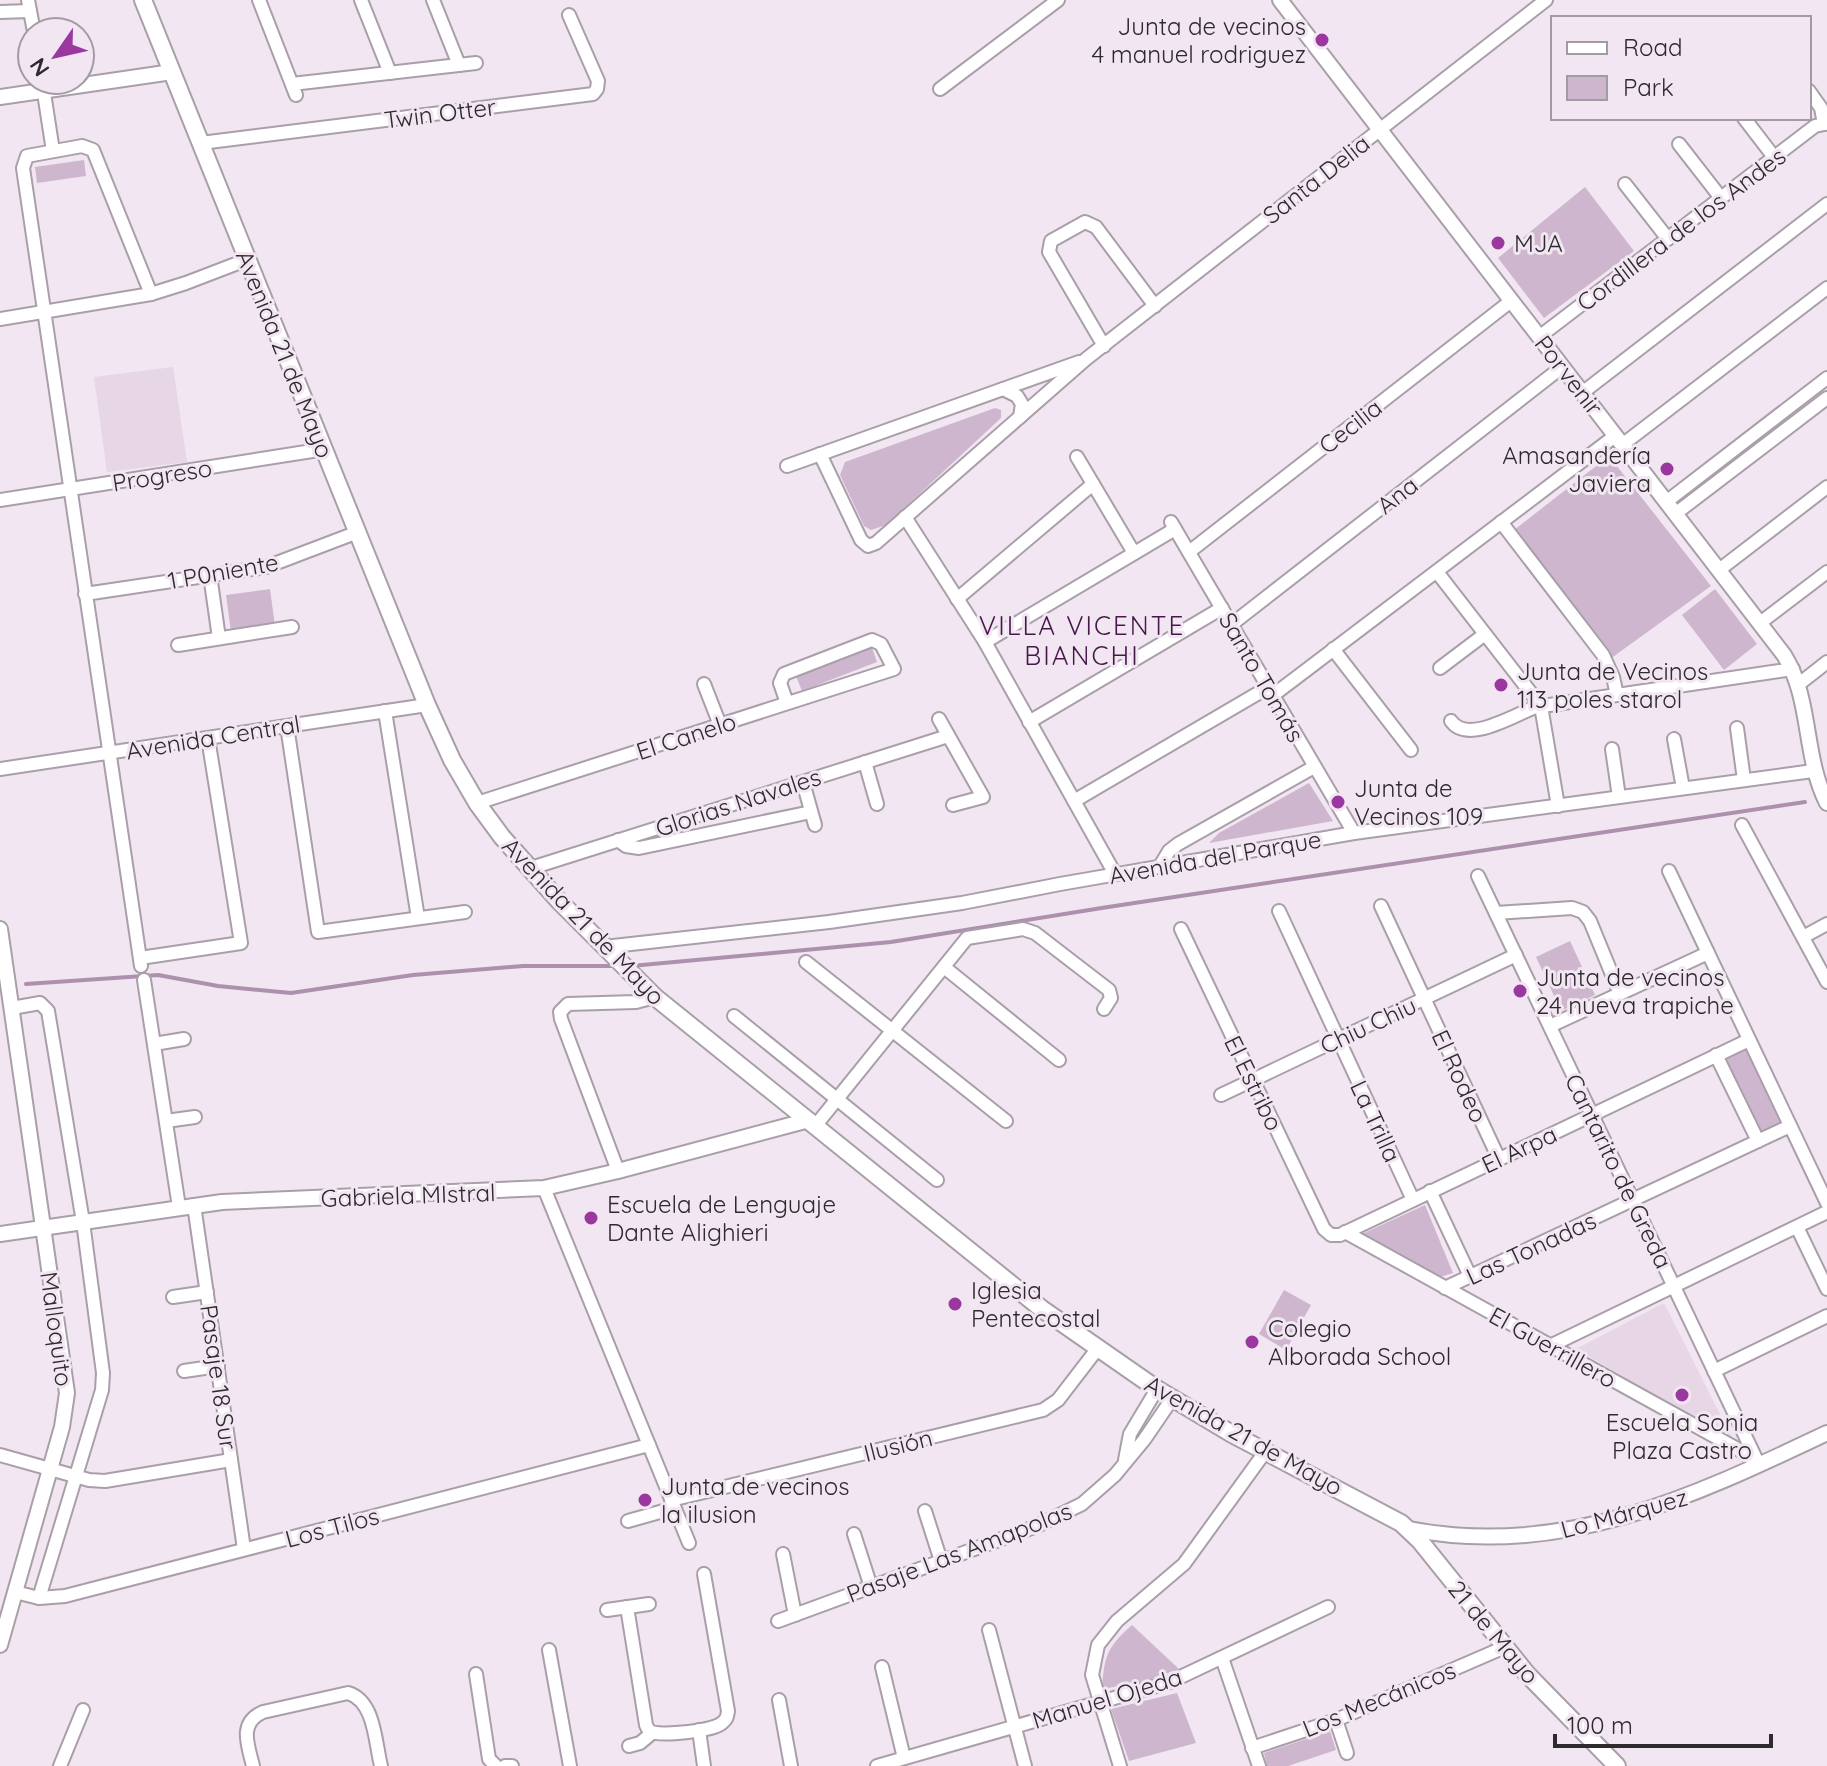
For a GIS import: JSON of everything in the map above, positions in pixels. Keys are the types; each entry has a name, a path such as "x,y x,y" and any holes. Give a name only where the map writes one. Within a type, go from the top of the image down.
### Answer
{"main road":[{"name":"Avenida 21 de Mayo","path":"143,0 427,705 452,760 477,803 528,869 655,997 1042,1309 1172,1399 1265,1452 1383,1511 1409,1529"},
{"name":"21 de Mayo","path":"1409,1529 1550,1700 1617,1766"}],"street":[{"path":"259,0 294,90 390,73 476,63"},
{"path":"361,0 390,73"},
{"path":"433,0 459,65"},
{"path":"940,89 1058,0"},
{"name":"Porvenir","path":"1280,0 1793,669 1827,803"},
{"name":"Santa Delia","path":"1086,359 1546,0"},
{"path":"0,12 29,5"},
{"name":"Twin Otter","path":"201,143 593,94 598,81 569,15"},
{"path":"96,80 172,72"},
{"path":"1811,94 1821,108 1826,124"},
{"path":"44,96 53,151"},
{"path":"1746,120 1774,157"},
{"name":"Cordillera de los Andes","path":"1539,337 1815,126 1826,124"},
{"path":"1679,144 1721,198"},
{"path":"151,294 93,150 82,146 33,154 25,159 23,168 141,962 241,943 208,738"},
{"path":"1625,184 1668,239"},
{"path":"1582,393 1827,204"},
{"path":"1104,346 1049,252 1051,241 1085,222 1096,227 1155,306"},
{"path":"0,319 151,294 246,260"},
{"path":"1074,801 1270,692 1827,288"},
{"name":"Cecilia","path":"1189,552 1511,301"},
{"path":"787,466 1086,359"},
{"path":"820,454 861,540 868,546 876,543 1086,359"},
{"name":"Ana","path":"1232,624 1562,367"},
{"path":"1671,508 1827,378"},
{"path":"1003,389 1017,396 1022,404 1020,417"},
{"path":"1671,508 1827,398"},
{"name":"Progreso","path":"0,500 325,449"},
{"path":"985,642 1134,553 1077,457"},
{"path":"957,599 1093,484"},
{"path":"1719,570 1827,487"},
{"path":"905,517 985,642 1115,874"},
{"path":"1501,522 1603,655 1617,695"},
{"name":"Santo Tomás","path":"1134,553 1173,525 1354,833"},
{"name":"1 P0niente","path":"85,594 273,565 358,532"},
{"path":"1437,572 1541,706 1558,806"},
{"path":"1760,623 1827,572"},
{"path":"210,575 219,638"},
{"path":"1029,722 1222,608"},
{"path":"178,645 292,627"},
{"path":"1440,668 1485,634"},
{"name":"El Canelo","path":"477,803 894,669 881,644 872,640 784,674 780,683 787,703"},
{"path":"1333,649 1411,750"},
{"path":"1799,684 1827,662"},
{"path":"1451,721 1457,729 1465,730 1506,722 1541,706 1793,669"},
{"path":"704,684 720,725"},
{"name":"Avenida Central","path":"0,769 427,705"},
{"path":"385,711 418,918"},
{"path":"939,719 983,797 953,805"},
{"path":"287,726 318,932 465,912"},
{"path":"1737,728 1744,780"},
{"name":"Glorias Navales","path":"528,869 948,736"},
{"path":"1674,739 1683,788"},
{"path":"1612,749 1619,797"},
{"path":"865,762 877,804"},
{"path":"1160,866 1169,851 1178,844 1314,767"},
{"name":"Avenida del Parque","path":"609,953 962,903 1354,833 1820,770"},
{"path":"618,840 626,846 639,848 813,819 803,782"},
{"path":"1742,825 1827,982"},
{"path":"1669,871 1827,1203"},
{"name":"Cantarito de Greda","path":"1478,876 1759,1465"},
{"name":"El Rodeo","path":"1381,906 1499,1159"},
{"path":"1496,913 1572,908 1583,912 1590,921 1620,994"},
{"name":"La Trilla","path":"1279,911 1413,1200"},
{"path":"1803,937 1827,924"},
{"name":"Malloquito","path":"0,929 67,1393 50,1469 0,1645"},
{"path":"812,1122 837,1099 967,938 1023,929 1035,933 1109,990 1111,998 1104,1009"},
{"name":"El Estribo","path":"1181,929 1324,1229 1331,1235"},
{"path":"1550,1026 1708,953"},
{"name":"Chiu Chiu","path":"1221,1095 1516,955"},
{"path":"806,962 1006,1121"},
{"path":"944,967 1059,1060"},
{"name":"Pasaje 18 Sur","path":"144,980 166,1121 207,1292 244,1549"},
{"path":"618,1171 560,1012 571,1003 636,1002 655,997"},
{"name":"Malloquito","path":"12,1008 40,1003 48,1011 83,1222 103,1382 39,1598"},
{"path":"734,1016 937,1180"},
{"path":"154,1044 184,1039"},
{"name":"El Arpa","path":"1331,1235 1345,1232 1749,1040"},
{"path":"1716,1055 1758,1141"},
{"path":"166,1121 195,1117"},
{"name":"Gabriela MIstral","path":"0,1234 186,1206 544,1188 812,1122"},
{"name":"Las Tonadas","path":"1445,1288 1790,1126"},
{"path":"544,1188 689,1543"},
{"path":"1430,1191 1470,1276"},
{"path":"1550,1346 1827,1212"},
{"path":"1797,1227 1827,1289"},
{"name":"El Guerrillero","path":"1345,1232 1741,1451 1759,1465"},
{"path":"173,1297 207,1292"},
{"path":"1714,1371 1827,1316"},
{"name":"Ilusión","path":"628,1521 673,1504 1043,1410 1058,1400 1098,1348"},
{"path":"184,1371 218,1366"},
{"name":"Pasaje Las Amapolas","path":"1125,1460 1130,1434 1157,1389"},
{"name":"Pasaje Las Amapolas","path":"778,1621 1063,1515 1099,1492 1144,1440 1172,1399"},
{"name":"Lo Márquez","path":"1409,1529 1460,1538 1497,1538 1581,1528 1676,1501 1827,1433"},
{"name":"Los Tilos","path":"15,1592 39,1598 65,1596 649,1445"},
{"path":"1120,1766 1092,1675 1103,1637 1127,1611 1166,1582 1184,1564 1265,1452"},
{"path":"0,1455 97,1481 231,1460"},
{"path":"925,1511 941,1561"},
{"path":"854,1534 871,1587"},
{"path":"783,1554 795,1615"},
{"path":"627,1607 646,1725 652,1733 660,1735 699,1730 721,1724 728,1711 704,1574"},
{"path":"607,1610 649,1604"},
{"name":"Manuel Ojeda","path":"877,1766 904,1758 924,1759 1015,1726 1170,1682 1328,1607"},
{"path":"989,1630 1025,1766"},
{"name":"Los Mecánicos","path":"1252,1748 1336,1720 1505,1647"},
{"path":"549,1650 570,1766"},
{"path":"1222,1658 1259,1766"},
{"path":"882,1667 904,1758"},
{"path":"476,1674 489,1759 496,1766"},
{"path":"253,1766 246,1732 253,1717 348,1693 360,1699 369,1712 381,1766"},
{"path":"779,1700 791,1766"},
{"path":"60,1766 83,1710"},
{"path":"1336,1720 1347,1753"},
{"path":"699,1730 704,1766"},
{"path":"629,1746 640,1743 652,1733"},
{"path":"505,1766 512,1766"}],"shaded area":[{"path":"173,367 187,462 107,472 94,377"},
{"name":"Escuela Sonia Plaza Castro","path":"1664,1303 1733,1440 1576,1349"}],"green space":[{"path":"84,160 86,176 37,183 35,167"},
{"path":"1585,187 1634,251 1544,318 1498,258"},
{"path":"995,408 1001,410 1001,418 886,525 871,530 864,526 840,475 845,462"},
{"path":"1609,456 1711,586 1610,659 1514,530"},
{"path":"270,589 275,626 231,632 226,595"},
{"path":"1715,589 1757,644 1724,670 1682,615"},
{"path":"870,642 877,662 802,691 794,671"},
{"path":"1309,783 1333,821 1209,843 1219,833"},
{"path":"1570,941 1595,995 1561,1011 1536,957"},
{"path":"1747,1046 1784,1124 1759,1136 1723,1059"},
{"path":"1425,1205 1453,1273 1440,1277 1362,1234"},
{"path":"1284,1290 1311,1305 1286,1350 1259,1334"},
{"path":"1132,1625 1179,1669 1143,1682 1102,1689 1108,1653"},
{"path":"1177,1693 1196,1743 1129,1761 1111,1709"},
{"path":"1330,1731 1336,1750 1288,1766 1267,1766 1264,1753"}],"waterway":[{"path":"631,966 891,942 1805,802"},
{"path":"26,984 158,975 218,986 291,993 413,975 523,966 618,966"}],"place":[{"name":"Junta de vecinos 4 manuel rodriguez","path":"1322,40"},
{"name":"MJA","path":"1498,243"},
{"name":"Amasandería Javiera","path":"1667,469"},
{"name":"Junta de Vecinos 113 poles starol","path":"1501,685"},
{"name":"Junta de Vecinos 109","path":"1338,802"},
{"name":"Junta de vecinos 24 nueva trapiche","path":"1520,991"},
{"name":"Escuela de Lenguaje Dante Alighieri","path":"591,1218"},
{"name":"Iglesia Pentecostal","path":"955,1304"},
{"name":"Colegio Alborada School","path":"1252,1342"},
{"name":"Escuela Sonia Plaza Castro","path":"1682,1395"},
{"name":"Junta de vecinos la ilusion","path":"645,1500"}],"district":[{"name":"VILLA VICENTE BIANCHI","path":"1082,640"}]}
